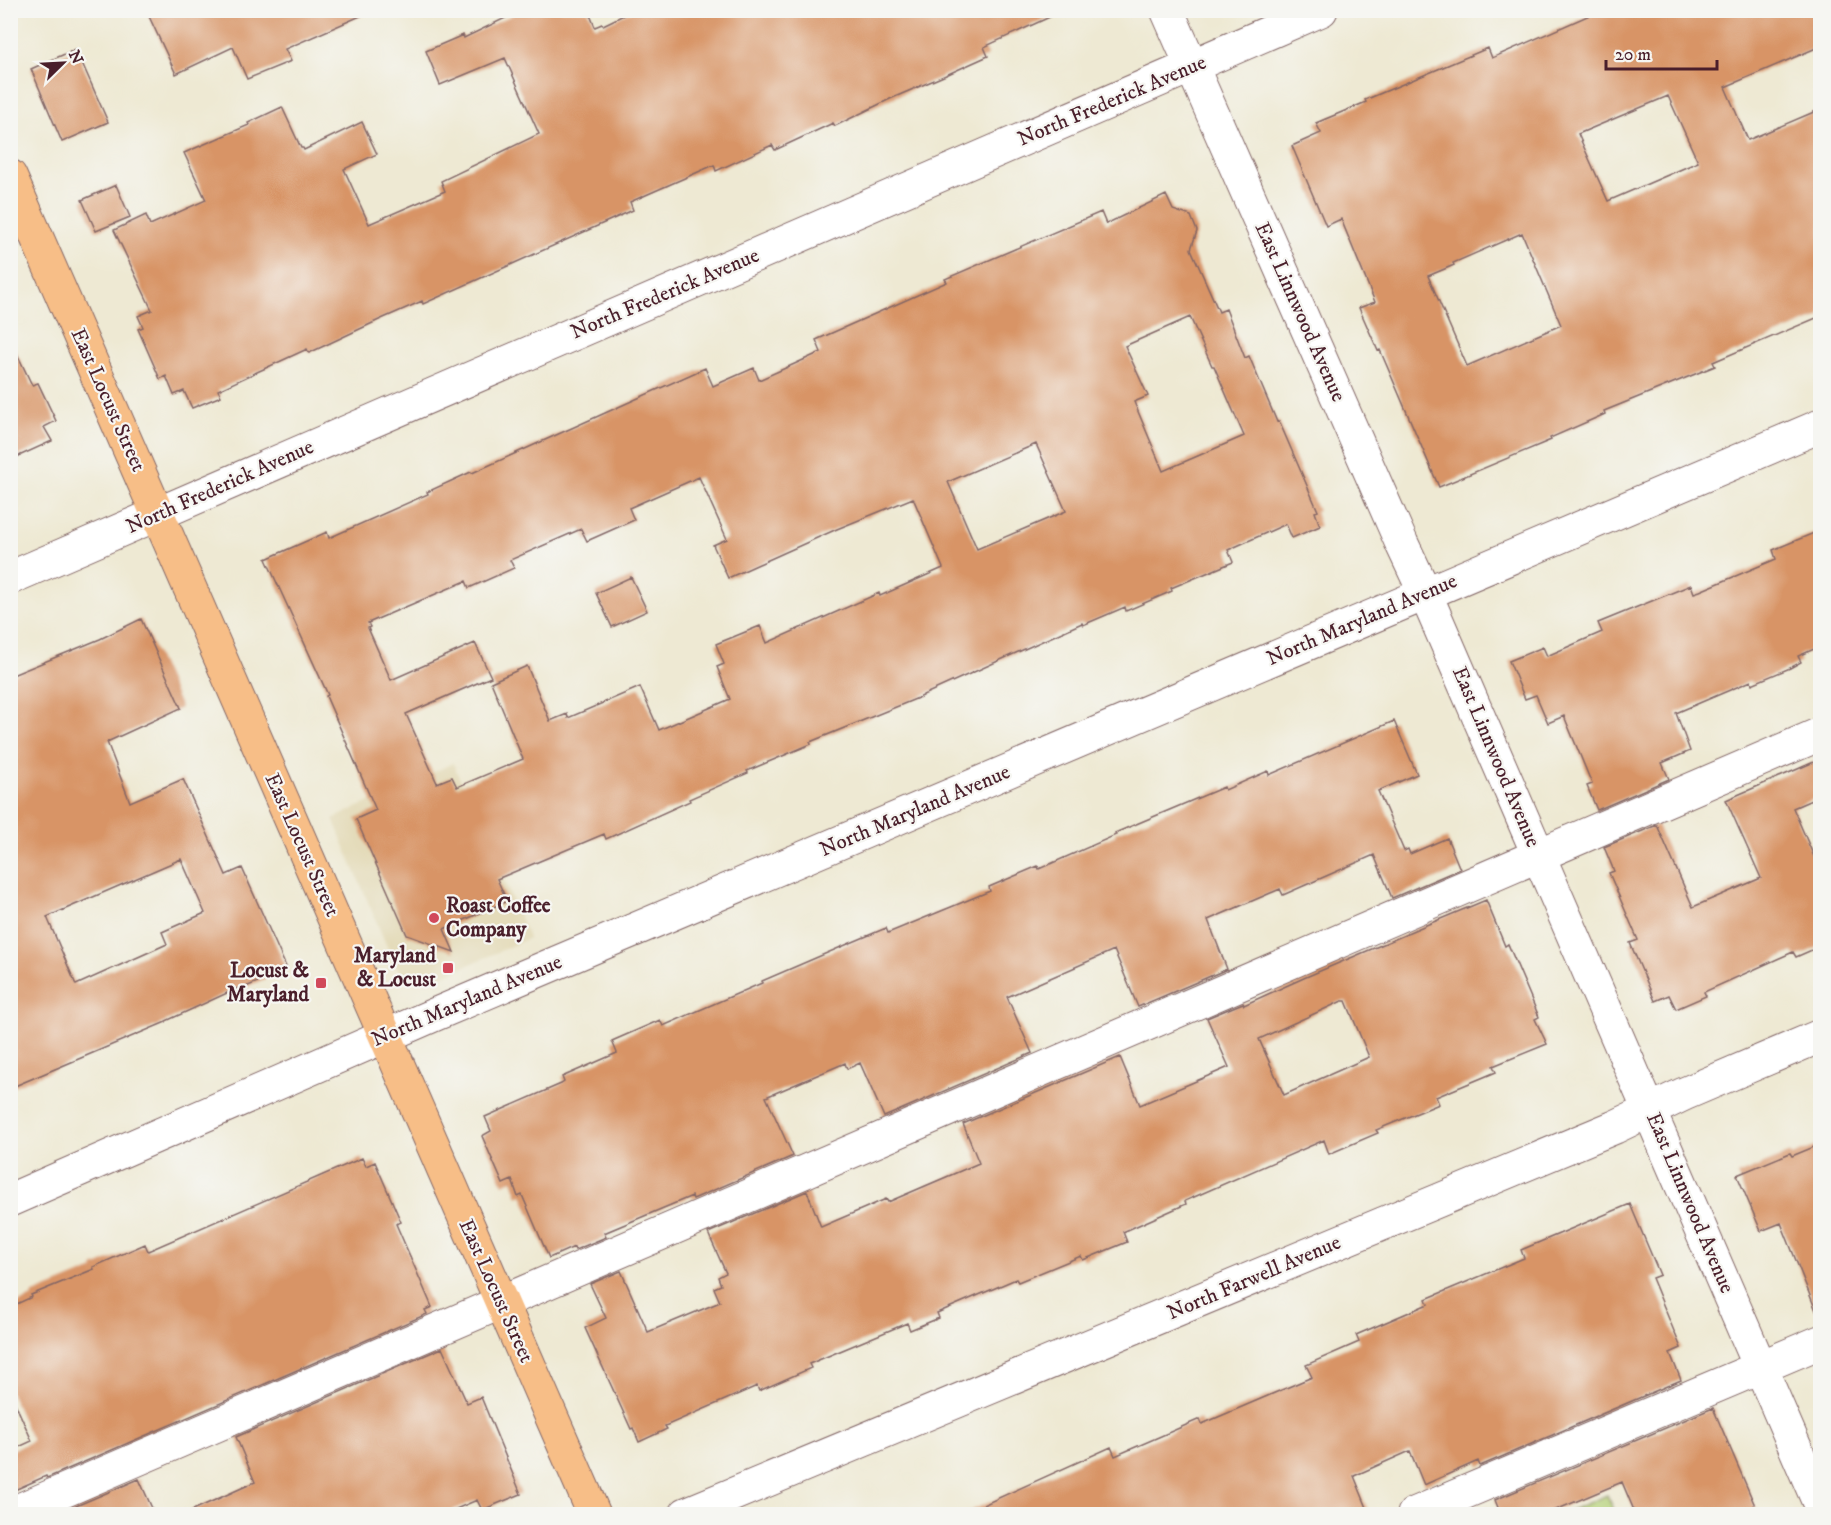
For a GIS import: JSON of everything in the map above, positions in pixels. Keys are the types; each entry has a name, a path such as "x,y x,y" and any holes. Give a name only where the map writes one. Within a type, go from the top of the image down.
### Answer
{"main road":[{"name":"East Locust Street","path":"10,176 594,1515"}],"street":[{"name":"East Linnwood Avenue","path":"1167,10 1425,593 1821,1505"},
{"name":"North Frederick Avenue","path":"10,578 1321,10"},
{"name":"North Maryland Avenue","path":"10,1200 386,1036 1821,426"},
{"path":"10,1514 1821,734"},
{"name":"North Farwell Avenue","path":"686,1515 1615,1127 1821,1036"},
{"path":"1414,1515 1821,1342"}],"shaded area":[{"path":"453,763 529,938 457,970 429,980 415,980 402,974 394,963 333,819"}],"green space":[{"path":"1607,1495 1616,1514 1562,1514"}],"building":[{"path":"146,10 374,10 285,49 291,61 247,79 233,47 176,74"},
{"path":"522,10 588,10 595,27 634,10 1065,10 984,47 988,56 835,126 833,123 775,150 772,145 716,171 714,165 630,202 633,210 423,304 422,301 309,353 307,349 218,390 221,396 192,408 184,391 174,395 166,376 160,379 138,329 143,327 138,316 152,310 114,230 146,215 150,225 206,200 184,153 249,125 248,123 282,107 304,150 362,122 377,154 344,169 369,224 445,191 441,181 539,134 505,58 440,85 426,51 463,35 464,38"},
{"path":"1601,10 1821,10 1821,46 1725,87 1748,140 1821,109 1821,316 1713,362 1715,366 1604,411 1605,414 1550,438 1551,440 1439,487 1380,350 1378,351 1359,308 1375,302 1341,219 1326,226 1292,146 1321,133 1316,123 1366,102 1365,100 1488,48 1492,58","holes":["1668,96 1698,162 1608,201 1578,134","1522,233 1561,325 1467,366 1428,276"]},
{"path":"76,49 108,122 62,142 31,69"},
{"path":"116,185 130,217 96,231 82,200"},
{"path":"1166,195 1173,210 1191,216 1197,231 1191,249 1219,312 1226,309 1245,358 1249,356 1318,511 1315,512 1320,526 1292,538 1286,524 1228,550 1233,562 1171,588 1172,591 1126,611 1125,607 1083,625 1082,623 923,696 810,742 811,744 747,771 748,773 689,799 690,801 606,839 604,834 497,879 507,901 444,929 454,952 407,935 356,819 376,810 326,696 328,695 266,559 327,532 329,538 705,368 713,386 754,368 759,380 821,352 816,340 947,282 945,279 1101,212 1106,224","holes":["1190,317 1244,436 1163,471 1134,402 1148,396 1125,346","1036,444 1066,511 977,549 948,482","699,477 727,539 713,545 728,578 913,498 943,568 880,596 879,593 767,643 760,626 716,644 724,664 717,667 730,699 659,730 640,687 568,718 567,714 550,721 527,666 491,682 523,759 457,787 452,777 437,783 406,714 491,677 475,643 391,680 368,628 370,627 368,623 466,581 469,588 514,568 510,560 581,529 587,541 634,520 629,508"]},
{"path":"10,339 32,385 38,383 56,421 44,427 52,441 10,460"},
{"path":"1821,530 1821,646 1798,656 1801,662 1790,668 1752,684 1751,681 1676,713 1690,751 1662,763 1669,779 1597,810 1587,786 1592,784 1564,716 1548,723 1536,695 1525,699 1509,661 1543,647 1547,656 1602,632 1598,623 1691,585 1694,593 1700,591 1776,559 1773,550"},
{"path":"631,577 647,611 612,627 596,593"},
{"path":"141,619 181,708 107,742 130,802 183,779 226,875 242,868 287,969 239,990 238,988 166,1022 10,1088 10,676 100,639","holes":["181,859 205,913 162,932 167,944 76,985 47,917"]},
{"path":"1394,721 1417,774 1378,791 1404,851 1408,849 1410,854 1447,838 1460,869 1392,898 1374,855 1283,895 1280,889 1208,920 1227,969 1138,1007 1114,950 1007,997 1032,1053 884,1117 860,1063 847,1069 845,1063 766,1097 793,1156 693,1199 692,1196 604,1233 606,1237 575,1250 574,1247 549,1258 522,1195 518,1197 512,1180 503,1184 482,1136 491,1131 485,1117 561,1084 564,1082 562,1077 617,1053 612,1041 660,1020 663,1026 886,928 888,933 990,891 989,887 1038,866 1039,869 1116,835 1115,833 1224,787 1225,790 1268,771 1269,775"},
{"path":"1821,759 1821,796 1793,808 1821,873 1821,946 1796,957 1793,952 1704,992 1706,996 1676,1009 1669,995 1655,1001 1630,943 1638,940 1609,873 1614,871 1604,847 1657,825 1693,907 1761,878 1726,800"},
{"path":"1486,900 1505,946 1508,944 1539,1017 1535,1019 1547,1044 1493,1066 1496,1072 1436,1097 1439,1104 1376,1130 1378,1133 1329,1154 1324,1140 1185,1201 1186,1204 1123,1232 1127,1242 1083,1260 1081,1256 1018,1282 1016,1279 937,1313 939,1318 910,1330 907,1323 809,1364 811,1368 759,1391 757,1386 665,1426 667,1429 639,1442 585,1328 606,1318 590,1284 621,1271 648,1332 720,1302 714,1288 721,1285 718,1277 726,1273 708,1233 807,1191 821,1227 886,1199 888,1202 979,1163 963,1124 1120,1057 1140,1105 1229,1067 1207,1018 1243,1003 1244,1005","holes":["1346,1001 1369,1057 1284,1095 1259,1039"]},
{"path":"1821,1144 1821,1318 1819,1318 1781,1223 1761,1231 1737,1175 1790,1153 1792,1156"},
{"path":"362,1158 366,1166 375,1162 401,1222 396,1224 432,1307 425,1310 427,1314 10,1492 10,1451 32,1441 10,1392 10,1307 32,1297 31,1295 94,1269 93,1267 145,1244 148,1251"},
{"path":"1630,1204 1660,1275 1652,1278 1681,1348 1670,1353 1681,1380 1480,1466 1478,1461 1424,1485 1410,1451 1354,1476 1370,1515 961,1515 1111,1447 1115,1456 1200,1419 1202,1424 1312,1377 1306,1365 1359,1342 1356,1335 1428,1304 1426,1299 1524,1258 1521,1250"},
{"path":"442,1348 467,1403 481,1397 521,1494 482,1510 477,1500 442,1515 182,1515 255,1482 236,1437"},
{"path":"1713,1408 1759,1515 1636,1515 1622,1482 1544,1515 1501,1515 1495,1500"},
{"path":"139,1479 155,1515 64,1515 62,1512"}],"place":[{"name":"Roast Coffee Company","path":"434,918"},
{"name":"Maryland & Locust","path":"448,968"},
{"name":"Locust & Maryland","path":"321,983"}]}
